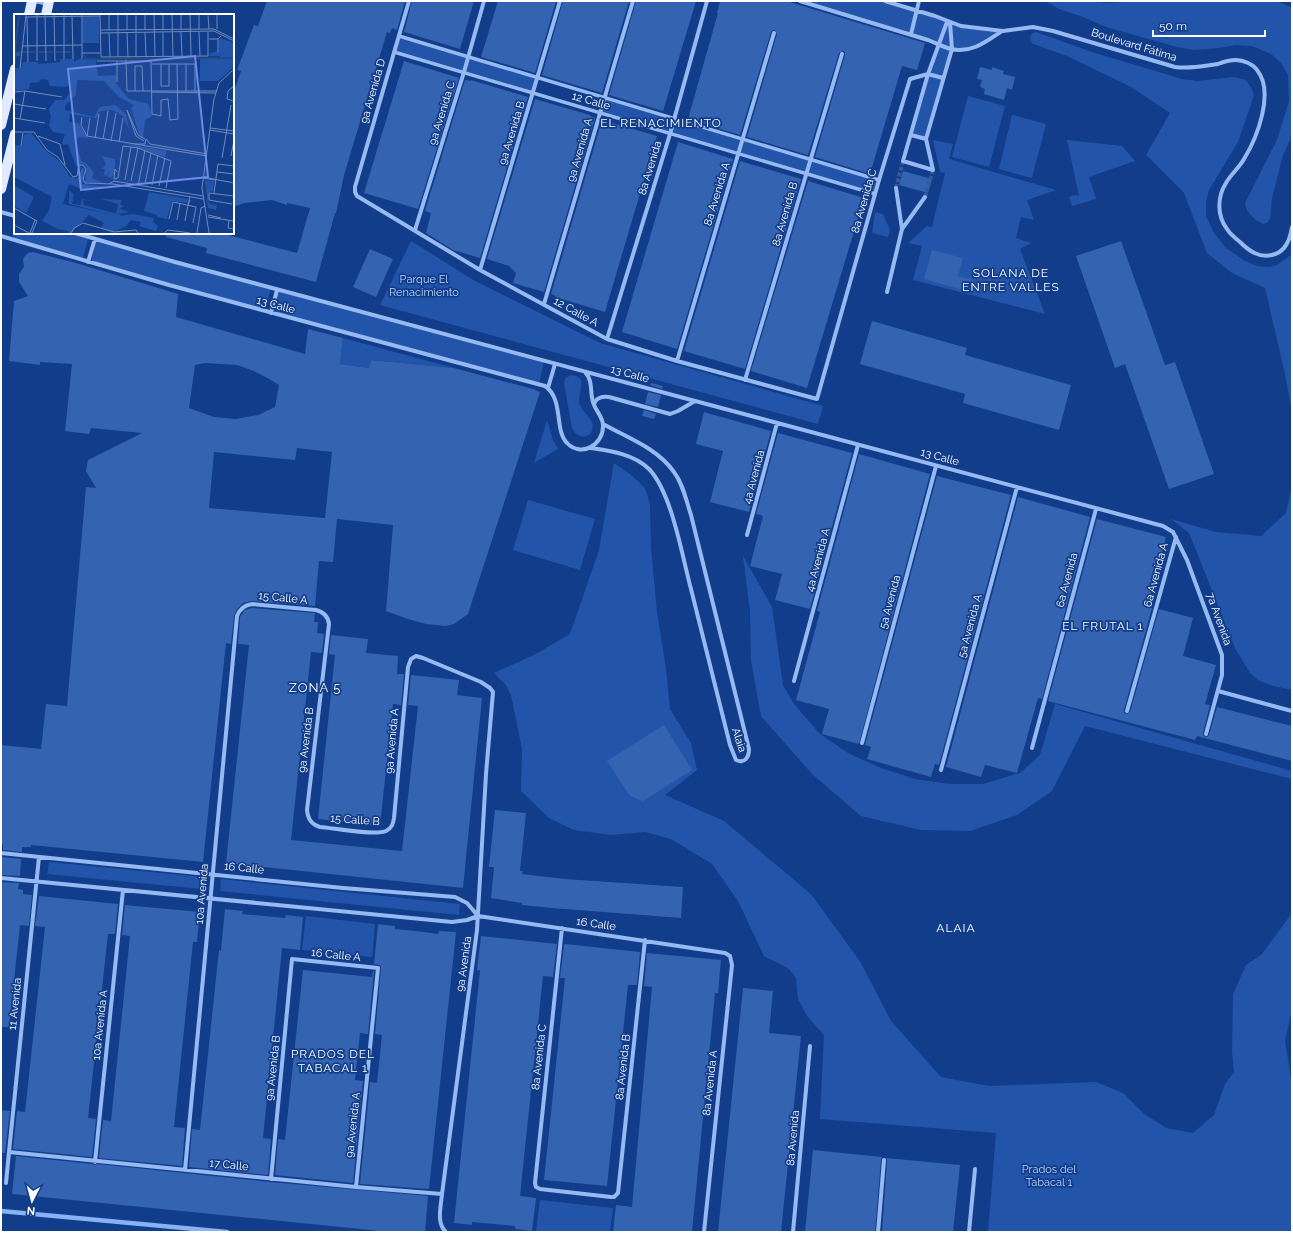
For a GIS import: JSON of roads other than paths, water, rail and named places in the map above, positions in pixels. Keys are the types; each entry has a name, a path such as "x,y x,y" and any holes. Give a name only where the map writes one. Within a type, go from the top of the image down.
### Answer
{"main road":[{"path":"29,14 32,1"},
{"path":"46,14 49,3"},
{"path":"1,125 11,102 14,77"},
{"path":"1,189 14,138"}],"street":[{"path":"35,1 49,3"},
{"name":"9a Avenida D","path":"355,187 409,1"},
{"name":"9a Avenida C","path":"415,230 464,72 484,1"},
{"name":"9a Avenida B","path":"480,270 534,93 560,1"},
{"name":"9a Avenida A","path":"544,304 633,1"},
{"name":"8a Avenida","path":"607,339 670,133 707,1"},
{"name":"Boulevard Fátima","path":"800,1 911,34 952,49 961,50 975,47 1003,31"},
{"name":"Boulevard Fátima","path":"885,1 892,2 961,26 1003,31 1022,28 1042,28 1180,68 1195,68 1234,60 1254,66 1260,73 1263,83 1265,97 1264,109 1254,139 1245,158 1225,184 1220,203 1221,217 1227,230 1253,253 1261,255 1270,255 1282,250 1288,242 1292,227"},
{"path":"911,34 919,1"},
{"path":"949,22 952,49 926,139 933,170 903,161 928,74 949,22"},
{"name":"8a Avenida A","path":"677,361 774,33"},
{"name":"12 Calle","path":"399,36 879,180"},
{"name":"12 Calle","path":"394,52 875,194"},
{"name":"8a Avenida B","path":"745,380 842,54"},
{"path":"928,74 943,78"},
{"name":"8a Avenida C","path":"817,399 879,180 910,79 928,74"},
{"path":"911,135 926,139"},
{"name":"12 Calle A","path":"355,187 357,196 480,270 607,339 677,361 817,399"},
{"path":"887,292 902,229 896,188"},
{"path":"902,229 925,197"},
{"path":"1,212 14,216"},
{"name":"13 Calle","path":"78,234 277,290 1163,526 1173,532 1176,536"},
{"name":"13 Calle","path":"1,236 169,285 531,382 548,388"},
{"path":"88,262 95,239"},
{"path":"271,313 277,290"},
{"path":"555,364 548,388 553,394 563,435 566,442 578,449 583,450 591,448 598,442 601,437 603,424 591,395 591,382 584,371"},
{"path":"594,405 596,400 604,397 670,414 695,401"},
{"name":"4a Avenida","path":"748,535 777,423"},
{"name":"Alaia","path":"591,448 620,453 636,460 650,470 663,490 678,539 730,745 736,760 745,760 749,756 749,749 691,515 682,488 675,472 653,451 603,424"},
{"name":"4a Avenida A","path":"794,681 858,445"},
{"name":"5a Avenida","path":"862,743 936,466"},
{"name":"5a Avenida A","path":"941,770 1017,487"},
{"name":"6a Avenida","path":"1032,748 1096,509"},
{"name":"7a Avenida","path":"1176,536 1187,560 1221,648 1223,665 1218,691 1206,734"},
{"name":"6a Avenida A","path":"1127,711 1176,536"},
{"name":"15 Calle A","path":"236,620 241,609 244,606 252,604 320,611 327,616 329,624"},
{"name":"10a Avenida","path":"185,1170 236,620"},
{"name":"9a Avenida B","path":"320,827 310,822 307,810 329,624"},
{"name":"9a Avenida A","path":"388,830 393,823 394,818 408,667 410,661 416,656 484,683 492,690 493,697"},
{"path":"1218,691 1292,711"},
{"name":"9a Avenida","path":"445,1231 440,1220 442,1194 477,930 486,774 493,697"},
{"name":"15 Calle B","path":"320,827 374,833 388,830"},
{"name":"16 Calle","path":"1,853 343,888 455,897 467,904 478,916"},
{"name":"11 Avenida","path":"6,1183 39,857"},
{"name":"16 Calle","path":"1,878 452,922 467,920 478,916 711,950"},
{"name":"10a Avenida A","path":"95,1162 123,890"},
{"name":"8a Avenida C","path":"562,928 534,1183 536,1187 540,1189 611,1197 616,1195"},
{"name":"8a Avenida B","path":"616,1195 619,1191 645,940"},
{"name":"8a Avenida A","path":"704,1232 732,965 727,954 711,950"},
{"name":"9a Avenida B","path":"271,1179 292,959"},
{"name":"16 Calle A","path":"292,959 378,968"},
{"name":"9a Avenida A","path":"356,1187 378,968"},
{"name":"8a Avenida","path":"793,1232 810,1046"},
{"name":"17 Calle","path":"9,1152 15,1154 95,1162 442,1194"},
{"path":"878,1232 884,1160"},
{"path":"969,1232 976,1169"}],"waterway":[{"path":"1,1211 227,1232"}],"tunnel":[{"path":"896,188 903,161"},
{"path":"925,197 933,170"}],"district":[{"name":"EL RENACIMIENTO","path":"661,123"},
{"name":"SOLANA DE ENTRE VALLES","path":"1011,280"},
{"name":"EL FRUTAL 1","path":"1103,626"},
{"name":"ZONA 5","path":"315,687"},
{"name":"ALAIA","path":"956,928"},
{"name":"PRADOS DEL TABACAL 1","path":"333,1061"}],"park label":[{"name":"Parque El Renacimiento","path":"424,285"},
{"name":"Prados del Tabacal 1","path":"1049,1175"}]}
